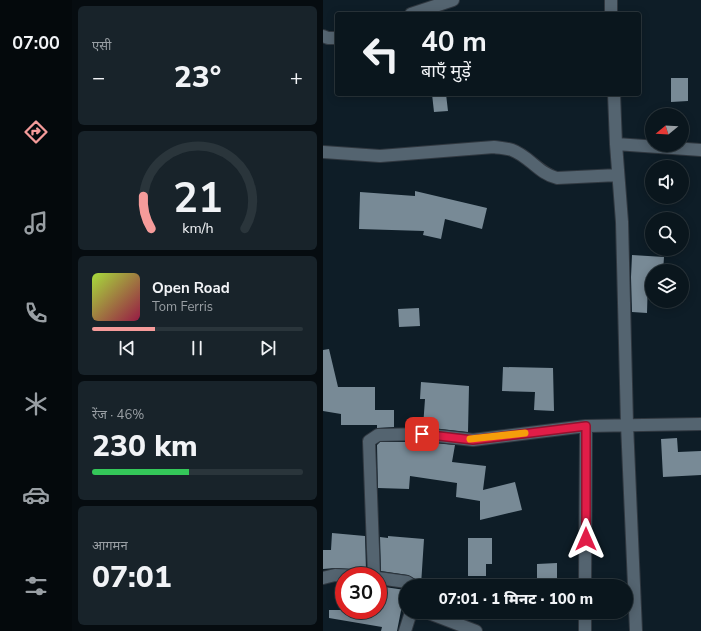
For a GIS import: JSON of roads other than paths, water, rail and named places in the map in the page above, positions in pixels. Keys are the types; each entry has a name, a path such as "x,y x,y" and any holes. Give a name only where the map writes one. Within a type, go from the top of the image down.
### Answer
{"street":[{"path":"417,12 453,0"},
{"path":"611,0 611,12"},
{"path":"323,36 335,38"},
{"path":"614,96 622,222 627,424 636,631"},
{"path":"616,144 701,150"},
{"path":"323,152 380,156 494,147 505,148 517,152 547,174 557,178 618,175"},
{"path":"374,567 369,441 378,435 422,434 473,440 586,426 627,424 701,424"},
{"path":"585,579 586,426"},
{"path":"323,578 335,575"},
{"path":"387,579 399,581"},
{"path":"405,631 409,619"},
{"path":"444,619 476,631"},
{"path":"585,619 585,631"}]}
